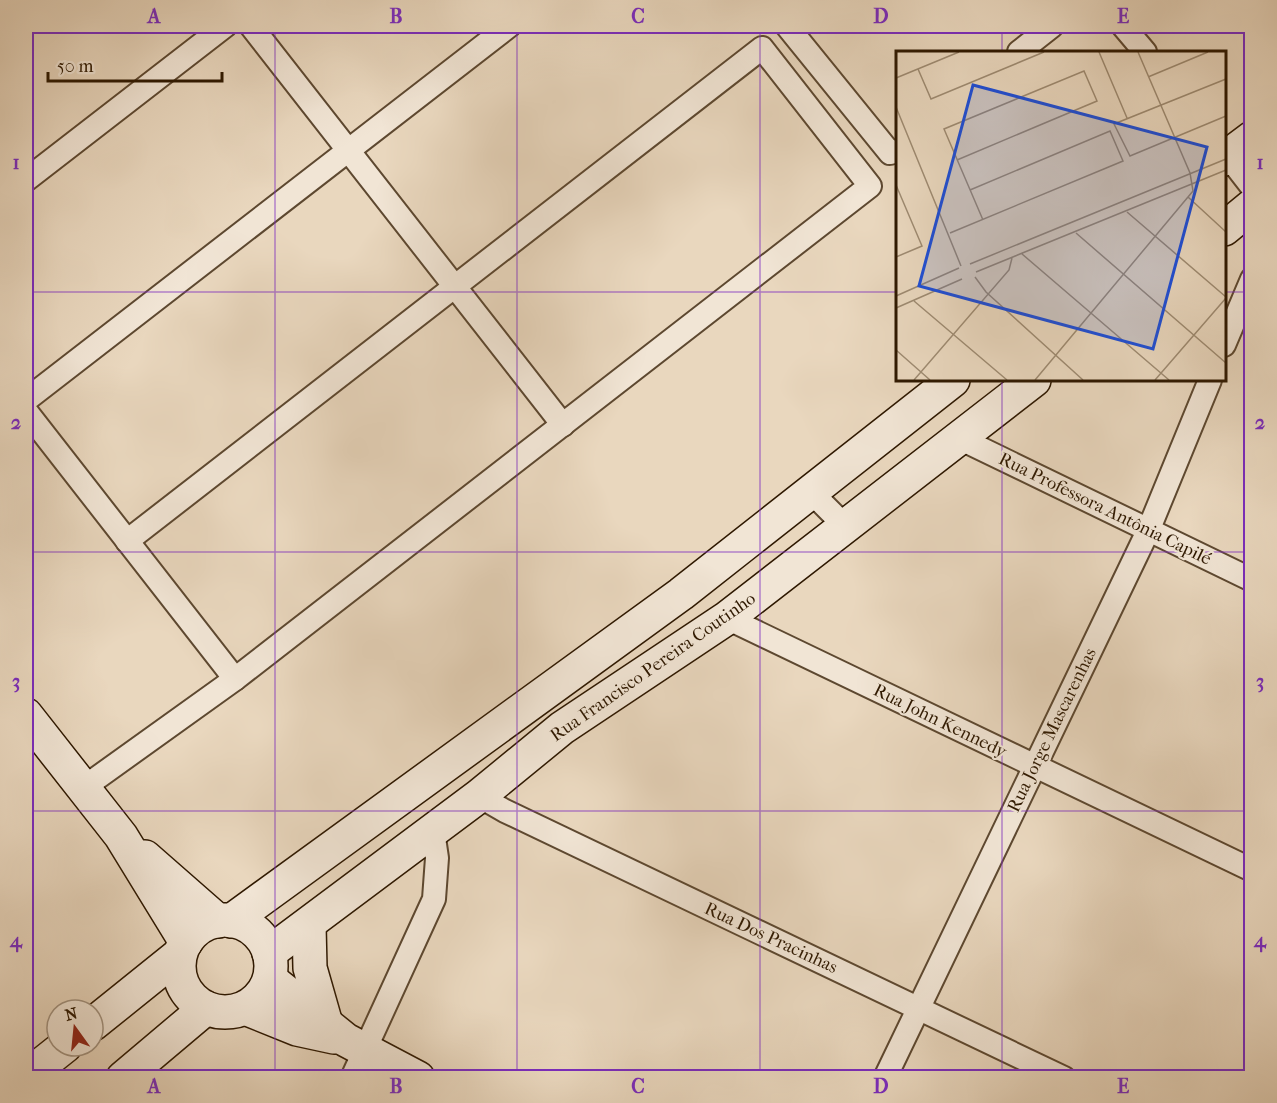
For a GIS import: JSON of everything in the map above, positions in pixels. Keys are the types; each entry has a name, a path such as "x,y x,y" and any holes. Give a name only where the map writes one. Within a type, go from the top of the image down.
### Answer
{"street":[{"path":"26,180 225,26"},
{"path":"251,26 563,425"},
{"path":"26,400 509,26"},
{"path":"786,26 894,152"},
{"path":"1020,51 1052,26"},
{"path":"1123,26 1144,51"},
{"path":"83,788 234,679 870,186 762,48 127,541"},
{"path":"1232,151 1251,187"},
{"path":"1226,227 1251,206"},
{"path":"1226,340 1251,280"},
{"path":"105,1014 183,948 205,925 224,921 681,594 952,381"},
{"name":"Rua Francisco Pereira Coutinho","path":"269,966 309,926 479,796 562,728 727,618 1033,381"},
{"name":"Rua Jorge Mascarenhas","path":"885,1077 1148,531 1210,381"},
{"path":"26,411 234,679"},
{"name":"Rua Professora Antônia Capilé","path":"959,438 1251,580"},
{"path":"812,492 845,526"},
{"name":"Rua John Kennedy","path":"727,618 1251,870"},
{"path":"26,715 121,836 183,948 179,967 186,992 206,1008 232,1012 245,1008 256,1001 269,966"},
{"name":"Rua Dos Pracinhas","path":"479,796 515,816 1064,1077"},
{"path":"347,1048 435,899 437,858 433,831"},
{"path":"121,836 224,921 255,931 269,966 347,1048"},
{"path":"309,926 310,968 347,1048"},
{"path":"123,1077 206,1008"},
{"path":"245,1008 418,1077"},
{"path":"26,1077 50,1058"}]}
